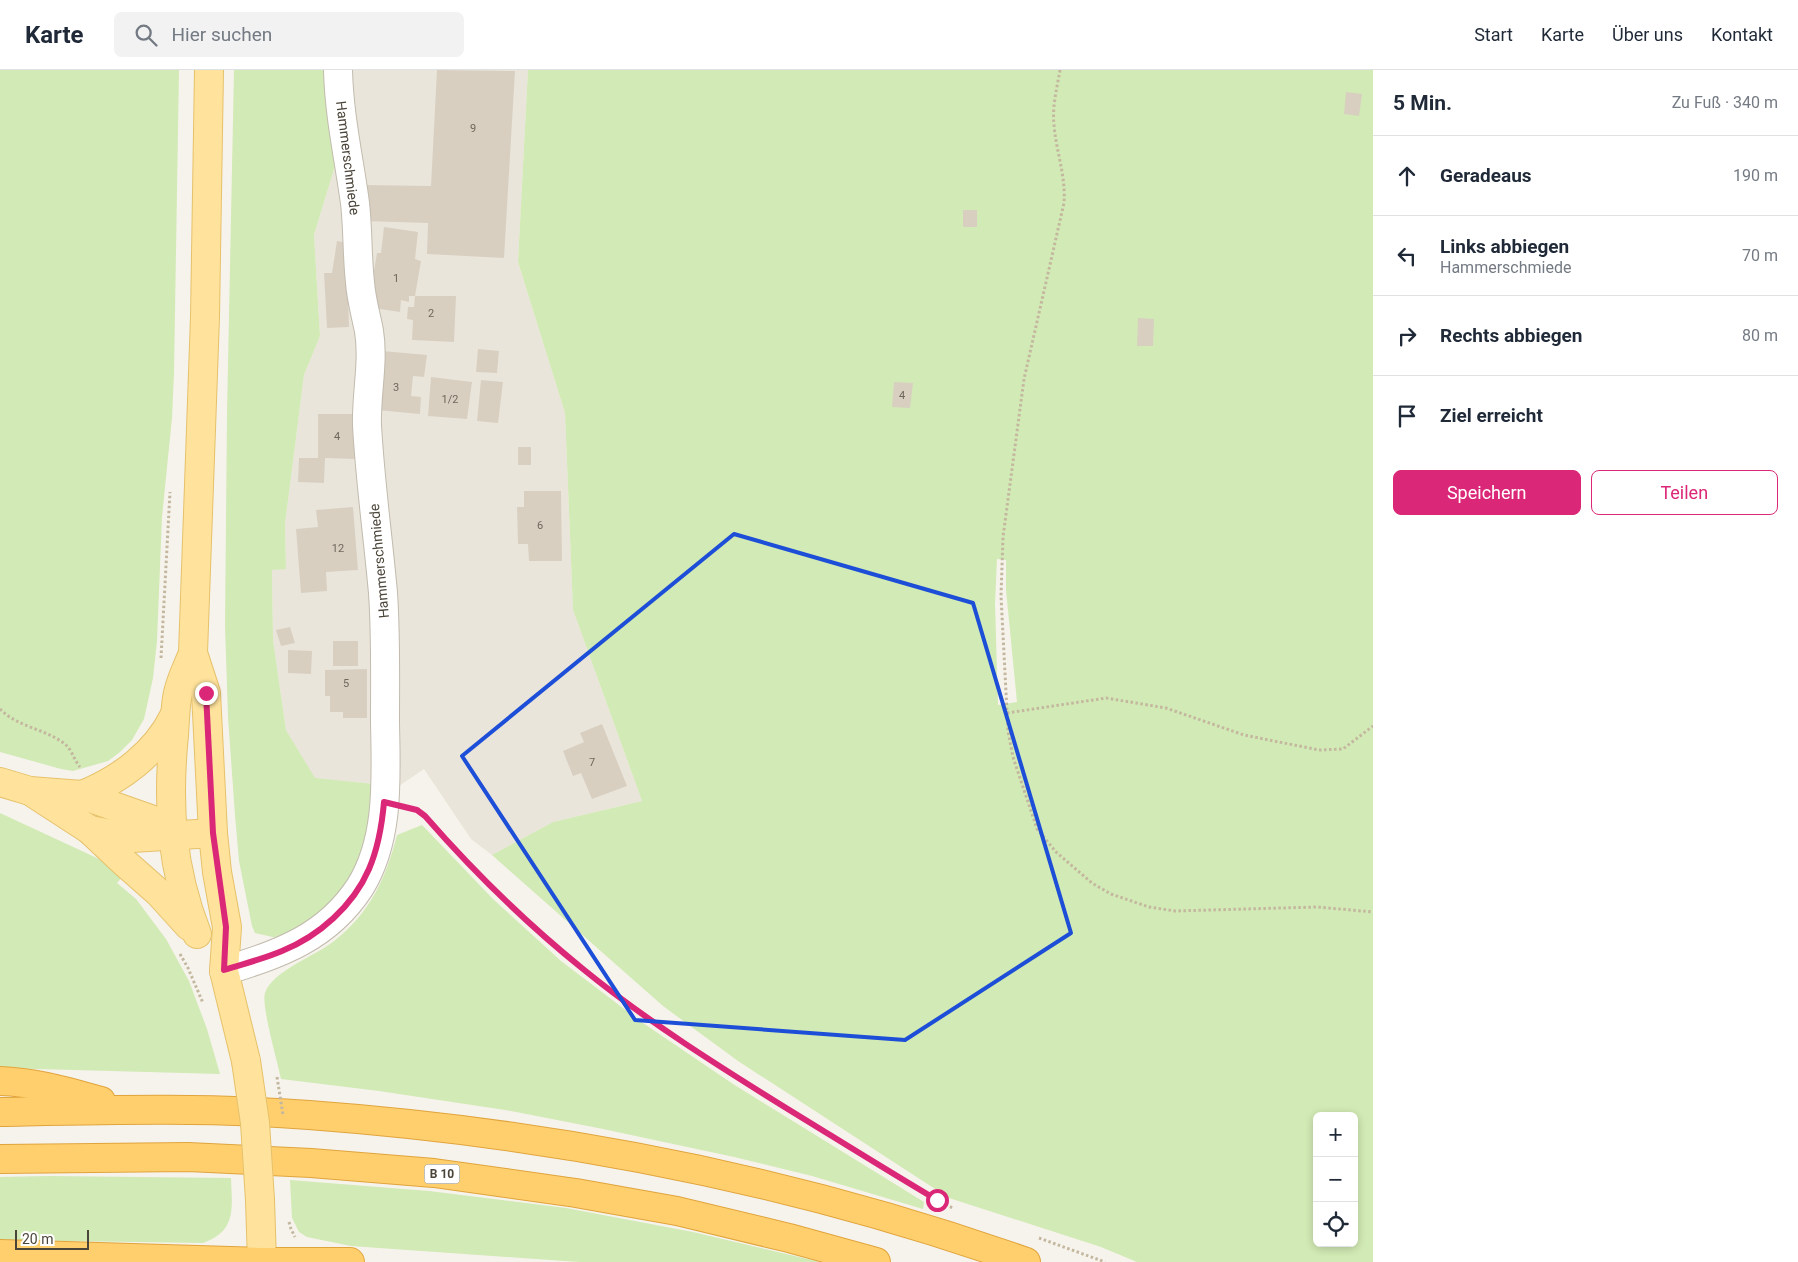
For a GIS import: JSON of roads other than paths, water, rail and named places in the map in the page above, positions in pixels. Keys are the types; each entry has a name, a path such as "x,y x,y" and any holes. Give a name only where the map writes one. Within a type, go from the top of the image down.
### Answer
{"highway":[{"path":"0,1081 48,1087 133,1110"},
{"path":"0,1112 207,1110 308,1114 504,1134 607,1151 713,1172 816,1196 972,1243 1026,1262"},
{"name":"B 10","path":"0,1159 188,1157 311,1163 434,1173 576,1193 677,1211 789,1238 876,1262"},
{"path":"0,1254 262,1262 350,1262"}],"main road":[{"path":"210,70 205,317 193,654 206,693 213,833 226,927 224,970 246,1061 255,1123 262,1262"},
{"path":"186,941 183,893 172,836 170,772 178,693 181,681 193,654"},
{"path":"82,795 112,782 126,772 157,743 176,712"},
{"path":"0,782 30,791 82,795 153,820 163,826 172,836"},
{"path":"30,791 90,830 159,893 186,941 224,970"},
{"path":"90,830 132,838 213,833"}],"street":[{"name":"Hammerschmiede","path":"224,970 282,952 320,930 341,911 360,886 369,869 380,835 386,770 385,634 367,424 370,344 360,281 355,203 342,115 338,70"}]}
